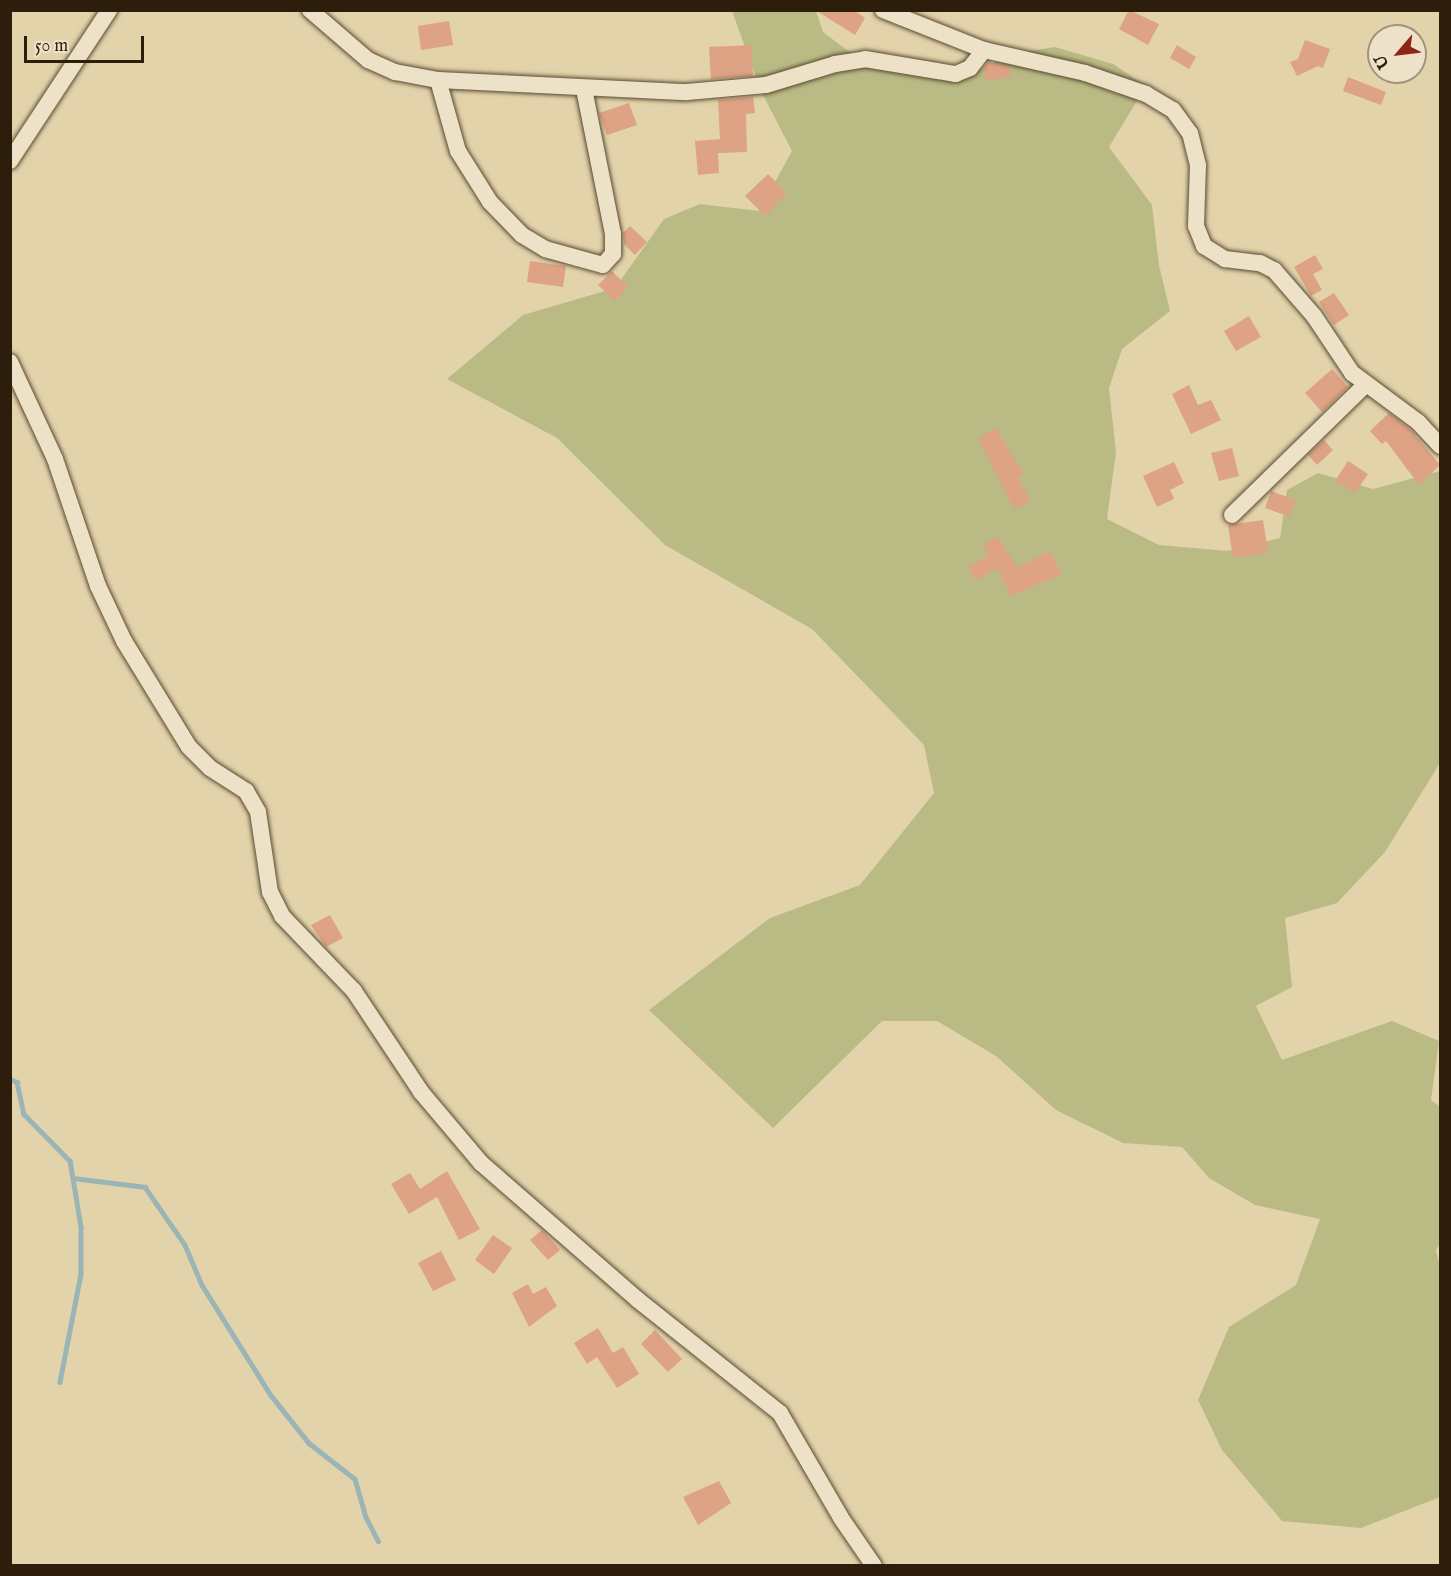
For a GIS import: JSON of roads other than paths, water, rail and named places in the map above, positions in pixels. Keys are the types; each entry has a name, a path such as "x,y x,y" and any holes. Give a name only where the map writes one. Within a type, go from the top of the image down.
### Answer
{"street":[{"path":"10,161 109,10"},
{"path":"310,10 368,60 395,72 438,80 584,89 687,92 766,86 835,64 865,59 956,74 974,64 984,50"},
{"path":"883,10 984,50 1085,73 1146,94 1173,110 1186,125 1196,154 1196,226 1204,246 1225,259 1260,263 1274,270 1297,294 1345,364 1365,385 1418,422 1440,446"},
{"path":"438,80 458,151 490,202 522,235 545,249 603,265 613,254 613,234 584,89"},
{"path":"10,362 55,459 98,586 124,641 189,747 210,768 246,790 258,812 270,892 282,916 354,991 421,1092 481,1162 638,1300 780,1413 841,1518 874,1566"},
{"path":"1232,515 1365,385"}],"waterway":[{"path":"10,1079 17,1082 24,1114 70,1161 73,1178 81,1227 81,1274 60,1382"},
{"path":"73,1178 145,1187 185,1245 202,1285 270,1394 309,1443 355,1479 366,1517 378,1541"}]}
